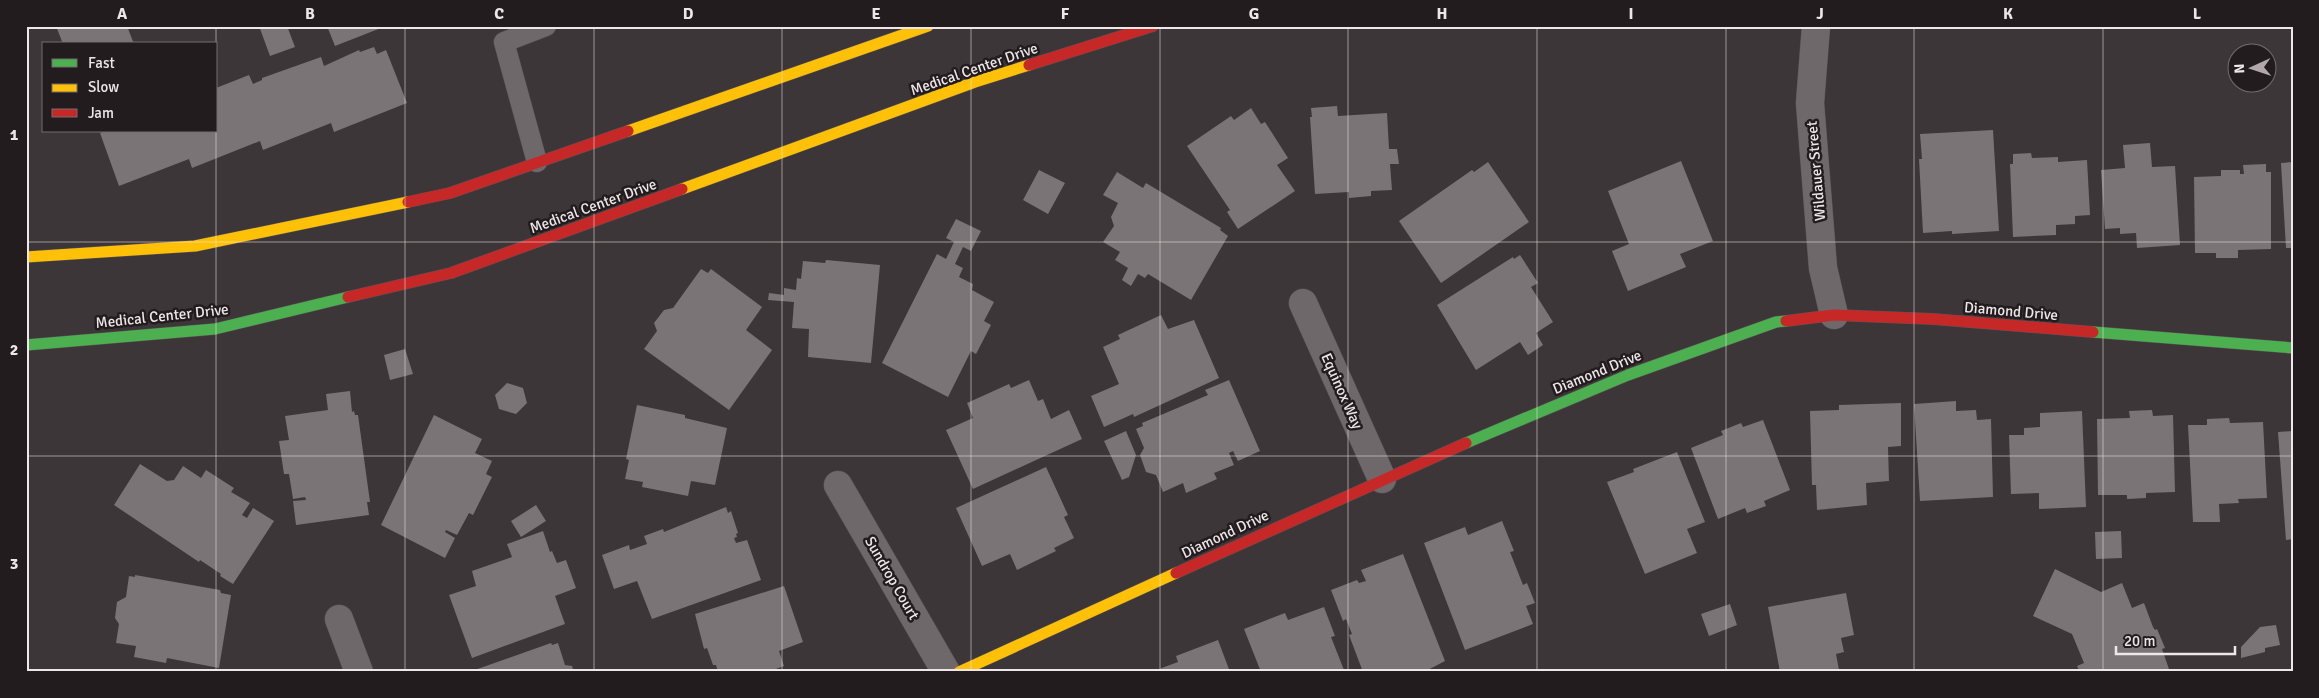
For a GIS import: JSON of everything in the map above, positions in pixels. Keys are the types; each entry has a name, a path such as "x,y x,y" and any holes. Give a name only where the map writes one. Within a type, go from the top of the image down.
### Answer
{"main road":[{"path":"26,257 195,246 450,192 928,26"},
{"name":"Medical Center Drive","path":"26,345 215,329 451,273 975,82 1153,26"},
{"name":"Diamond Drive","path":"959,672 1382,479 1638,372 1776,322 1834,315 1933,319 2060,331 2293,348"}],"street":[{"name":"Wildauer Street","path":"1816,26 1810,103 1824,268 1834,315"},
{"name":"Equinox Way","path":"1302,303 1382,479"},
{"name":"Sundrop Court","path":"838,484 946,672"},
{"path":"339,619 359,672"}],"lane":[{"path":"537,162 504,42 546,26"}],"building":[{"path":"56,26 127,26 133,42 62,42"},
{"path":"259,26 287,26 295,47 270,56"},
{"path":"327,26 386,26 335,46"},
{"path":"374,47 377,54 386,50 407,103 334,132 331,123 263,150 260,141 192,168 189,159 119,186 100,133 218,132 218,87 249,75 253,84 262,80 262,78 321,57 324,66 359,50 360,52"},
{"path":"1337,106 1338,116 1387,113 1389,149 1397,149 1399,164 1390,164 1392,190 1371,191 1371,196 1349,198 1349,192 1315,194 1311,108"},
{"path":"1251,108 1261,124 1265,122 1288,158 1277,165 1295,191 1238,229 1227,212 1230,210 1187,146 1231,116 1234,120"},
{"path":"1993,130 1999,231 1952,234 1952,231 1923,233 1919,159 1922,159 1920,134"},
{"path":"2150,143 2152,167 2175,166 2180,245 2137,248 2136,233 2120,234 2120,228 2105,229 2101,170 2125,168 2123,145"},
{"path":"2031,153 2032,158 2058,157 2058,162 2087,160 2090,215 2075,216 2075,224 2056,225 2056,235 2013,237 2010,164 2013,164 2013,154"},
{"path":"1681,161 1713,241 1680,254 1686,267 1628,291 1612,251 1629,244 1608,191"},
{"path":"1488,162 1529,222 1441,283 1399,221 1472,170 1474,172"},
{"path":"2293,162 2293,248 2286,248 2281,163"},
{"path":"2266,164 2266,172 2271,172 2271,249 2238,250 2238,258 2216,258 2216,253 2195,253 2194,177 2221,176 2221,170 2240,170 2240,174 2244,174 2243,165"},
{"path":"1039,170 1065,183 1048,214 1023,200"},
{"path":"1117,172 1143,188 1146,183 1221,228 1220,230 1228,236 1191,300 1148,274 1145,278 1138,274 1131,286 1122,280 1128,268 1115,260 1120,252 1103,242 1114,226 1111,217 1118,203 1103,195"},
{"path":"956,219 981,231 971,251 963,247 955,264 963,268 959,277 973,284 972,290 994,302 984,321 991,325 976,354 971,351 948,397 882,363 937,254 946,259 954,242 946,238"},
{"path":"1520,255 1538,283 1531,287 1553,322 1536,333 1543,345 1528,355 1520,342 1476,370 1437,305 1513,257 1514,259"},
{"path":"826,260 880,265 871,363 808,357 809,329 792,328 794,302 768,300 769,293 784,295 784,288 796,290 797,278 801,279 803,261 825,263"},
{"path":"701,269 708,273 711,269 762,307 746,330 772,350 729,410 644,349 657,331 654,323 664,310 673,308"},
{"path":"1161,315 1168,329 1194,320 1219,378 1134,417 1133,414 1104,427 1091,396 1119,384 1103,347 1120,339 1118,335"},
{"path":"405,349 413,374 390,380 384,355"},
{"path":"1029,380 1038,401 1043,399 1051,419 1069,410 1082,439 973,489 946,430 973,418 967,403 1009,384 1011,388"},
{"path":"1229,380 1260,451 1238,461 1233,451 1229,453 1234,465 1214,473 1217,479 1186,493 1183,483 1163,492 1156,475 1146,472 1140,455 1144,448 1136,429 1143,426 1142,423 1208,395 1205,390"},
{"path":"507,383 523,388 527,403 516,414 499,409 495,395"},
{"path":"350,391 352,412 354,411 355,415 358,415 370,502 367,502 369,515 296,525 293,501 306,500 305,497 293,499 289,474 284,474 279,441 289,440 285,416 328,410 326,394"},
{"path":"1956,401 1956,411 1976,410 1977,420 1991,419 1993,497 1920,501 1914,404"},
{"path":"1901,403 1901,446 1888,447 1889,481 1866,483 1867,505 1817,510 1816,485 1812,485 1810,411 1839,410 1839,405"},
{"path":"637,405 685,415 685,418 727,428 715,485 691,481 688,496 642,487 643,482 625,479 629,460 626,459"},
{"path":"2152,410 2153,416 2173,415 2175,492 2146,493 2146,498 2127,499 2127,495 2098,495 2097,419 2130,418 2129,411"},
{"path":"2082,411 2086,507 2039,509 2039,493 2011,494 2009,435 2024,435 2024,428 2040,427 2040,413"},
{"path":"434,415 482,439 475,453 492,461 486,474 492,477 473,515 469,513 457,535 446,530 445,532 455,538 445,558 381,525"},
{"path":"2229,418 2230,423 2263,422 2267,498 2238,499 2239,503 2219,504 2220,522 2193,522 2188,425 2207,425 2207,419"},
{"path":"1763,420 1790,490 1764,501 1766,506 1747,513 1745,508 1718,519 1691,448 1723,435 1721,431 1741,423 1743,427"},
{"path":"1126,431 1136,455 1129,477 1122,480 1104,441"},
{"path":"2293,431 2293,539 2286,540 2278,432"},
{"path":"1677,452 1705,522 1687,529 1697,553 1645,574 1607,482 1634,472 1633,469"},
{"path":"140,464 167,481 174,480 183,466 201,478 206,470 234,488 231,492 250,503 242,515 247,518 253,508 274,521 233,584 200,560 199,562 114,505"},
{"path":"1046,467 1068,515 1064,517 1074,538 1054,548 1056,551 1017,570 1010,554 982,566 956,508"},
{"path":"536,505 546,521 521,537 511,521"},
{"path":"726,507 728,513 731,511 738,533 736,534 737,537 734,538 736,543 747,540 761,580 652,619 637,581 614,589 602,555 629,545 630,550 647,544 644,536 663,529 664,532"},
{"path":"1502,521 1514,551 1510,552 1523,585 1527,583 1535,603 1526,606 1533,624 1465,650 1424,543 1465,527 1468,535"},
{"path":"543,531 550,552 552,551 557,563 566,560 576,588 555,596 565,624 472,658 449,595 476,586 472,571 512,557 507,544"},
{"path":"2121,531 2122,558 2096,559 2095,532"},
{"path":"1403,554 1445,661 1424,672 1363,672 1349,635 1352,634 1346,619 1343,621 1331,590 1357,580 1359,583 1366,581 1361,570"},
{"path":"2055,569 2101,592 2122,583 2132,608 2144,603 2153,627 2155,630 2157,629 2165,648 2162,649 2170,672 2080,672 2077,666 2084,663 2072,634 2033,616"},
{"path":"135,575 220,590 221,593 231,595 219,668 167,658 166,663 134,657 136,646 116,643 119,624 115,618 117,602 126,597 129,576 135,577"},
{"path":"784,586 803,642 779,651 784,666 768,672 718,672 716,665 713,665 707,648 704,649 695,614"},
{"path":"1846,593 1854,635 1841,638 1844,652 1836,654 1839,670 1827,672 1780,672 1768,607"},
{"path":"1730,604 1737,625 1709,636 1701,614"},
{"path":"1324,607 1335,636 1331,637 1344,670 1347,669 1348,672 1261,672 1244,629 1285,613 1288,620"},
{"path":"2276,625 2280,645 2265,648 2265,652 2241,658 2241,647 2260,627"},
{"path":"1218,640 1230,672 1151,672 1178,662 1176,656"},
{"path":"551,643 552,645 558,643 565,665 572,666 574,672 469,672"}],"traffic: fast":[{"path":"26,345 215,329 348,297"},
{"path":"1466,443 1628,375 1776,322 1786,321"},
{"path":"2093,332 2293,348"}],"traffic: slow":[{"path":"628,131 928,26"},
{"path":"682,189 975,82 1029,65"},
{"path":"26,257 195,246 408,202"},
{"path":"959,672 1176,573"}],"traffic: jam":[{"path":"1029,65 1153,26"},
{"path":"408,202 450,193 628,131"},
{"path":"348,297 451,273 682,189"},
{"path":"1786,321 1834,315 1933,319 2093,332"},
{"path":"1176,573 1466,443"}]}
